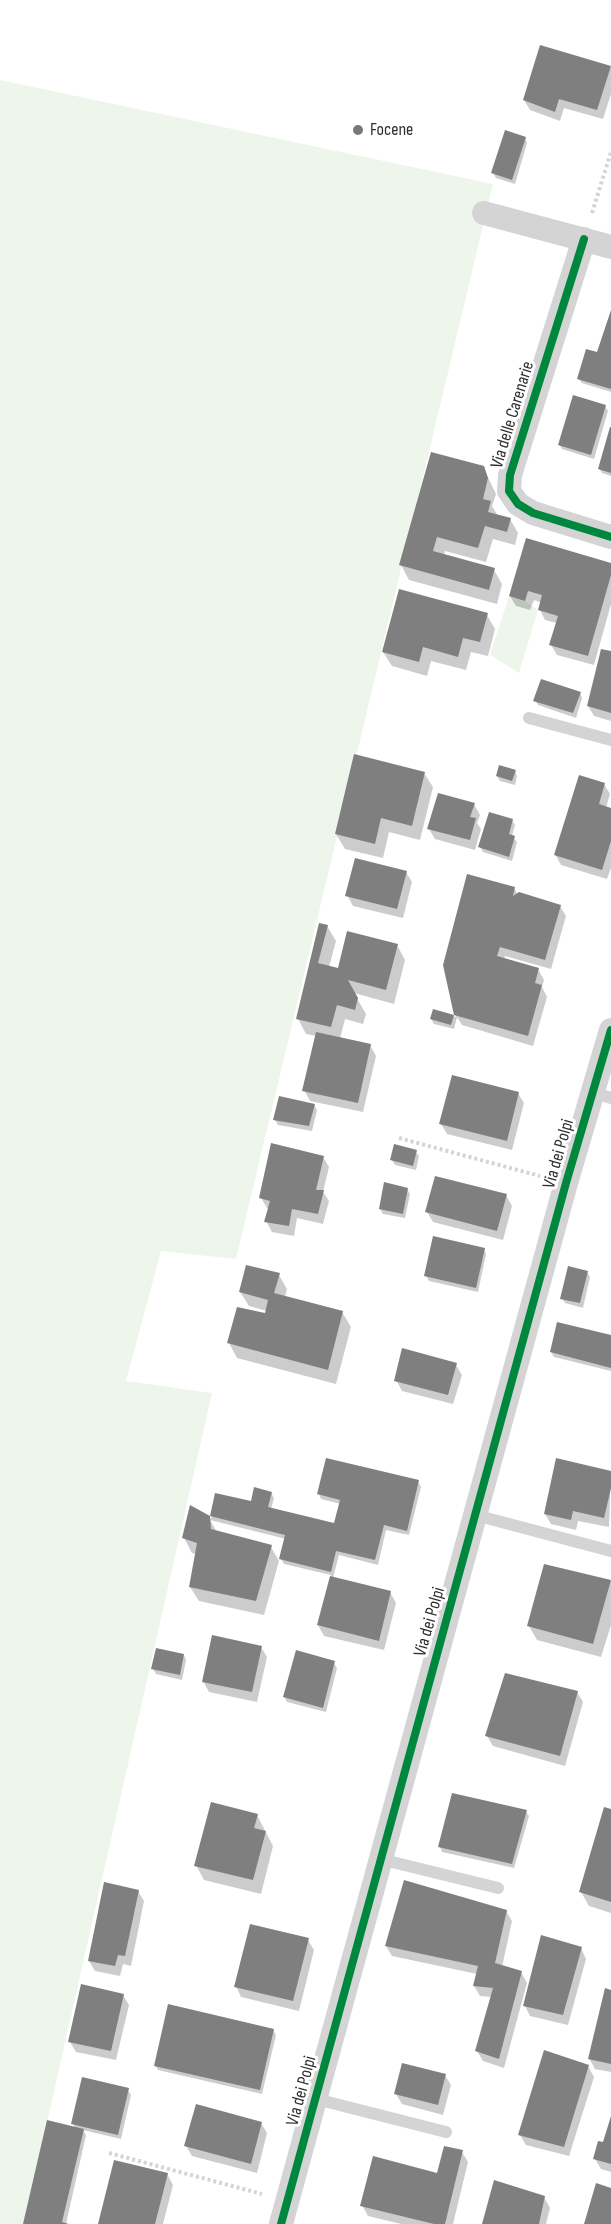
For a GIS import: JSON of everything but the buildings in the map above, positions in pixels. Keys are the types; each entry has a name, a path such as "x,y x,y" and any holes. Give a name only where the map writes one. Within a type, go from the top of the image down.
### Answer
{"street":[{"path":"484,213 611,247"},
{"name":"Via delle Carenarie","path":"584,239 510,475 509,490 512,498 518,504 533,513 611,537"},
{"name":"Via dei Polpi","path":"281,2224 566,1183 602,1095 611,1030"}],"lane":[{"path":"529,718 611,740"},
{"path":"475,1515 611,1551"},
{"path":"380,1859 498,1888"},
{"name":"Via dei Polpi","path":"316,2099 446,2132"}],"path":[{"path":"584,239 611,152"},
{"path":"399,1138 566,1183"},
{"path":"109,2152 288,2200"}],"shaded area":[{"path":"0,80 493,184 236,1259 161,1251 126,1381 212,1393 24,2224 0,2224"},
{"path":"509,596 525,601 538,610 519,673 490,655"}],"cycle path":[{"path":"584,239 510,475 509,491 518,504 533,513 611,537"},
{"path":"281,2224 566,1183 611,1030"}],"place":[{"name":"Focene","path":"358,130"}]}
